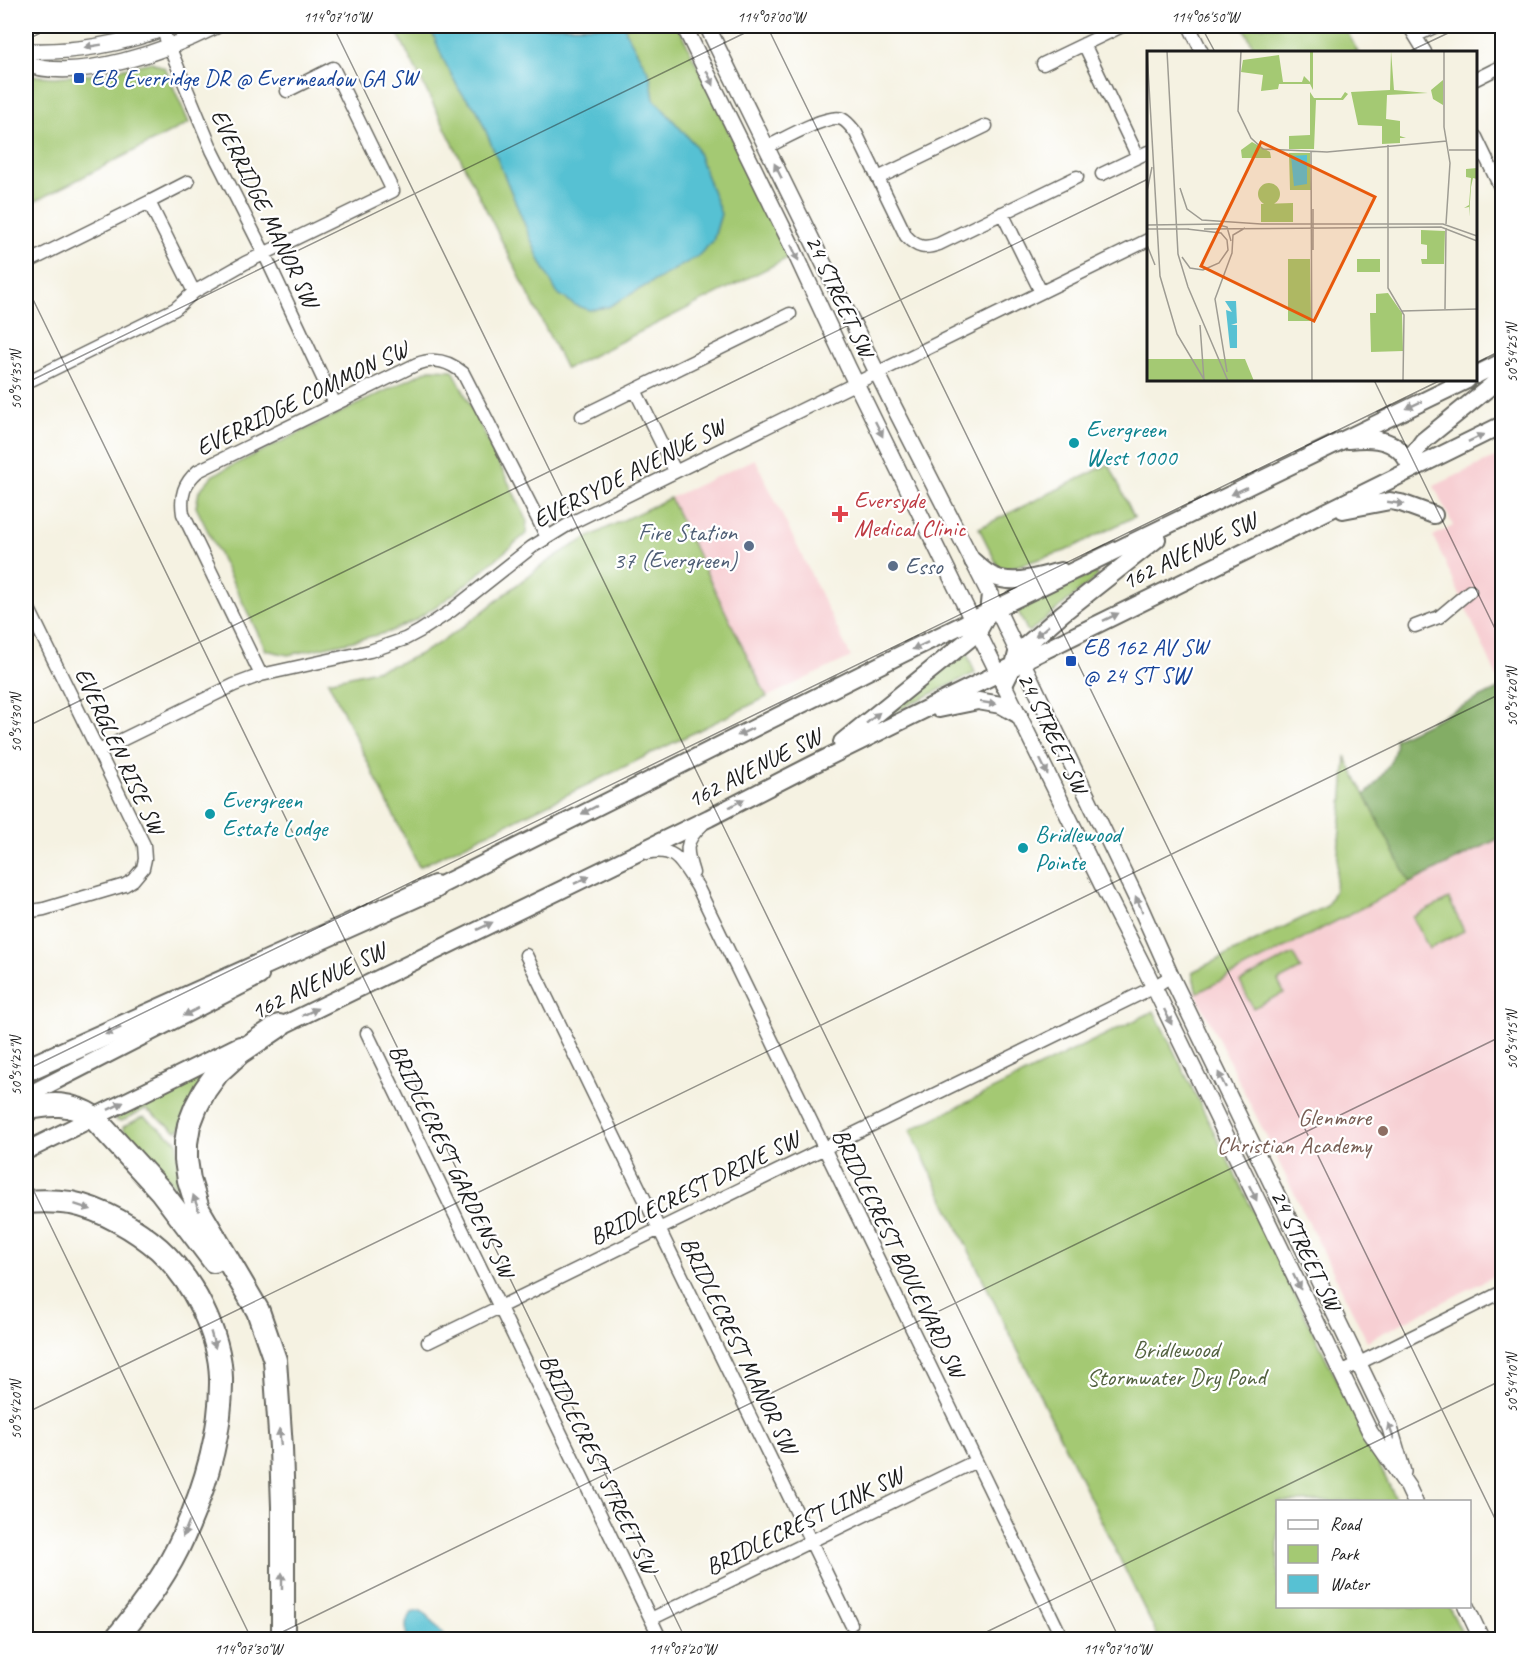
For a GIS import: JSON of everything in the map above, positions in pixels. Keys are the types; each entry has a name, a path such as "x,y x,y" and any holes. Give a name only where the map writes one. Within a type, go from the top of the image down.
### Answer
{"highway":[{"path":"26,1070 435,887"},
{"path":"279,1026 239,1053 218,1072 205,1090 189,1125 186,1160 189,1180 198,1209 258,1311 275,1360 283,1507 282,1640"},
{"path":"26,1109 61,1104 82,1110 93,1117 161,1191 208,1252 246,1316 266,1364 277,1410"},
{"path":"26,1202 71,1203 127,1225 150,1241 170,1260 190,1286 205,1315 215,1345 221,1376 220,1408 198,1498 182,1539 166,1568 115,1640"}],"main road":[{"path":"1477,375 1503,362"},
{"path":"1412,469 1413,455 1424,441 1503,377"},
{"name":"162 AVENUE SW","path":"26,1096 435,887 902,654 1465,381"},
{"name":"162 AVENUE SW","path":"26,1151 715,815 914,714 1001,679 1018,660 1503,425"},
{"path":"1343,440 1363,438 1384,441 1403,453 1412,469"},
{"path":"1318,515 1390,501 1434,515"},
{"path":"1018,660 1107,578 1186,516"},
{"path":"973,561 993,576 1003,580 1024,579 1088,565"},
{"path":"810,766 867,723 985,614"},
{"path":"914,714 978,701 1001,705 1018,715"}],"street":[{"path":"26,64 43,68 78,68 137,57 216,26"},
{"name":"24 STREET SW","path":"684,26 856,382 985,614 1018,660 1138,902 1171,976 1390,1428 1414,1500"},
{"name":"24 STREET SW","path":"707,26 877,372 973,561 1001,679 1018,715 1154,987 1370,1432 1408,1487"},
{"path":"1043,64 1122,26"},
{"path":"1189,26 1202,51"},
{"path":"1424,51 1412,31 1436,26"},
{"path":"26,51 44,52 88,47 138,36 165,27"},
{"name":"EVERRIDGE MANOR SW","path":"165,27 168,46 217,159 264,253 334,404"},
{"path":"1084,44 1144,154 1102,174"},
{"path":"1477,79 1503,66"},
{"path":"26,381 175,309 194,292 264,253 393,190 333,68 287,91"},
{"path":"767,147 822,120 832,117 845,120 855,133 906,236 918,246 927,248 1077,177"},
{"path":"878,178 986,126"},
{"path":"1477,139 1503,191"},
{"path":"26,263 188,182"},
{"path":"149,202 194,292"},
{"path":"1002,213 1041,292"},
{"name":"EVERSYDE AVENUE SW","path":"99,750 234,685 261,675 370,651 405,639 451,611 547,537 579,519 1147,241"},
{"path":"582,416 790,314"},
{"name":"EVERRIDGE COMMON SW","path":"261,675 183,514 182,496 190,479 198,471 334,404 426,360 437,360 453,365 468,380 547,537"},
{"path":"635,390 675,471"},
{"path":"1415,626 1439,617 1470,591"},
{"name":"EVERGLEN RISE SW","path":"26,603 144,845 145,859 142,868 133,880 117,888 26,912"},
{"path":"697,886 687,855 687,843 699,827 715,815"},
{"path":"629,857 657,850 668,852 678,858 697,886"},
{"name":"BRIDLECREST BOULEVARD SW","path":"697,886 1063,1640"},
{"name":"BRIDLECREST MANOR SW","path":"526,955 851,1624"},
{"name":"BRIDLECREST DRIVE SW","path":"428,1342 1154,987 1171,976"},
{"name":"BRIDLECREST GARDENS SW","path":"367,1033 499,1307"},
{"path":"1341,1372 1503,1292"},
{"name":"BRIDLECREST STREET SW","path":"499,1307 661,1640"},
{"name":"BRIDLECREST LINK SW","path":"651,1619 976,1461"},
{"path":"1467,1608 1482,1640"}],"shaded area":[{"path":"1502,454 1502,688 1433,536 1453,526 1434,486"},
{"path":"755,459 851,657 767,697 670,498"},
{"name":"Glenmore Christian Academy","path":"1502,837 1502,1272 1367,1341 1194,990"}],"green space":[{"path":"394,26 678,26 790,257 566,369"},
{"path":"1243,26 1344,26 1357,51 1256,51"},
{"path":"152,62 165,68 189,123 26,206 26,75 54,77 96,74"},
{"path":"430,369 453,370 527,520 526,534 459,590 415,620 389,632 288,655 266,650 196,507 199,491 213,475"},
{"path":"1109,464 1134,517 1065,551 1007,569 999,568 979,528"},
{"path":"670,498 767,697 419,867 328,681 388,667 428,649 449,637 564,551"},
{"path":"1095,572 1098,576 1029,632 1027,630 1017,609"},
{"path":"963,652 967,653 975,673 892,713 891,711"},
{"path":"1502,687 1502,837 1410,883 1365,795 1381,777 1394,754 1395,739"},
{"path":"1346,758 1410,883 1197,993 1192,972 1327,906 1335,889"},
{"path":"1449,899 1464,931 1429,949 1413,917"},
{"path":"1293,954 1301,969 1278,981 1284,993 1253,1008 1240,982"},
{"name":"Bridlewood Stormwater Dry Pond","path":"1154,1011 1397,1500 1276,1500 1276,1608 1450,1608 1465,1639 1159,1639 910,1130"},
{"path":"206,1073 179,1130 175,1130 145,1109 122,1121 117,1121 116,1118"},
{"path":"144,1117 178,1142 180,1191 123,1129"}],"water":[{"path":"428,26 625,26 626,32 650,75 654,99 695,145 721,214 713,241 697,257 608,307 589,310 575,305 557,293 539,259 477,110 460,91"},
{"path":"421,1611 447,1639 407,1639 408,1618 413,1612"}],"place":[{"name":"EB Everridge DR @ Evermeadow GA SW","path":"79,78"},
{"name":"Evergreen West 1000","path":"1074,443"},
{"name":"Eversyde Medical Clinic","path":"840,514"},
{"name":"Fire Station 37 (Evergreen)","path":"749,546"},
{"name":"Esso","path":"893,566"},
{"name":"EB 162 AV SW @ 24 ST SW","path":"1071,661"},
{"name":"Evergreen Estate Lodge","path":"210,814"},
{"name":"Bridlewood Pointe","path":"1023,848"},
{"name":"Glenmore Christian Academy","path":"1383,1131"}]}
